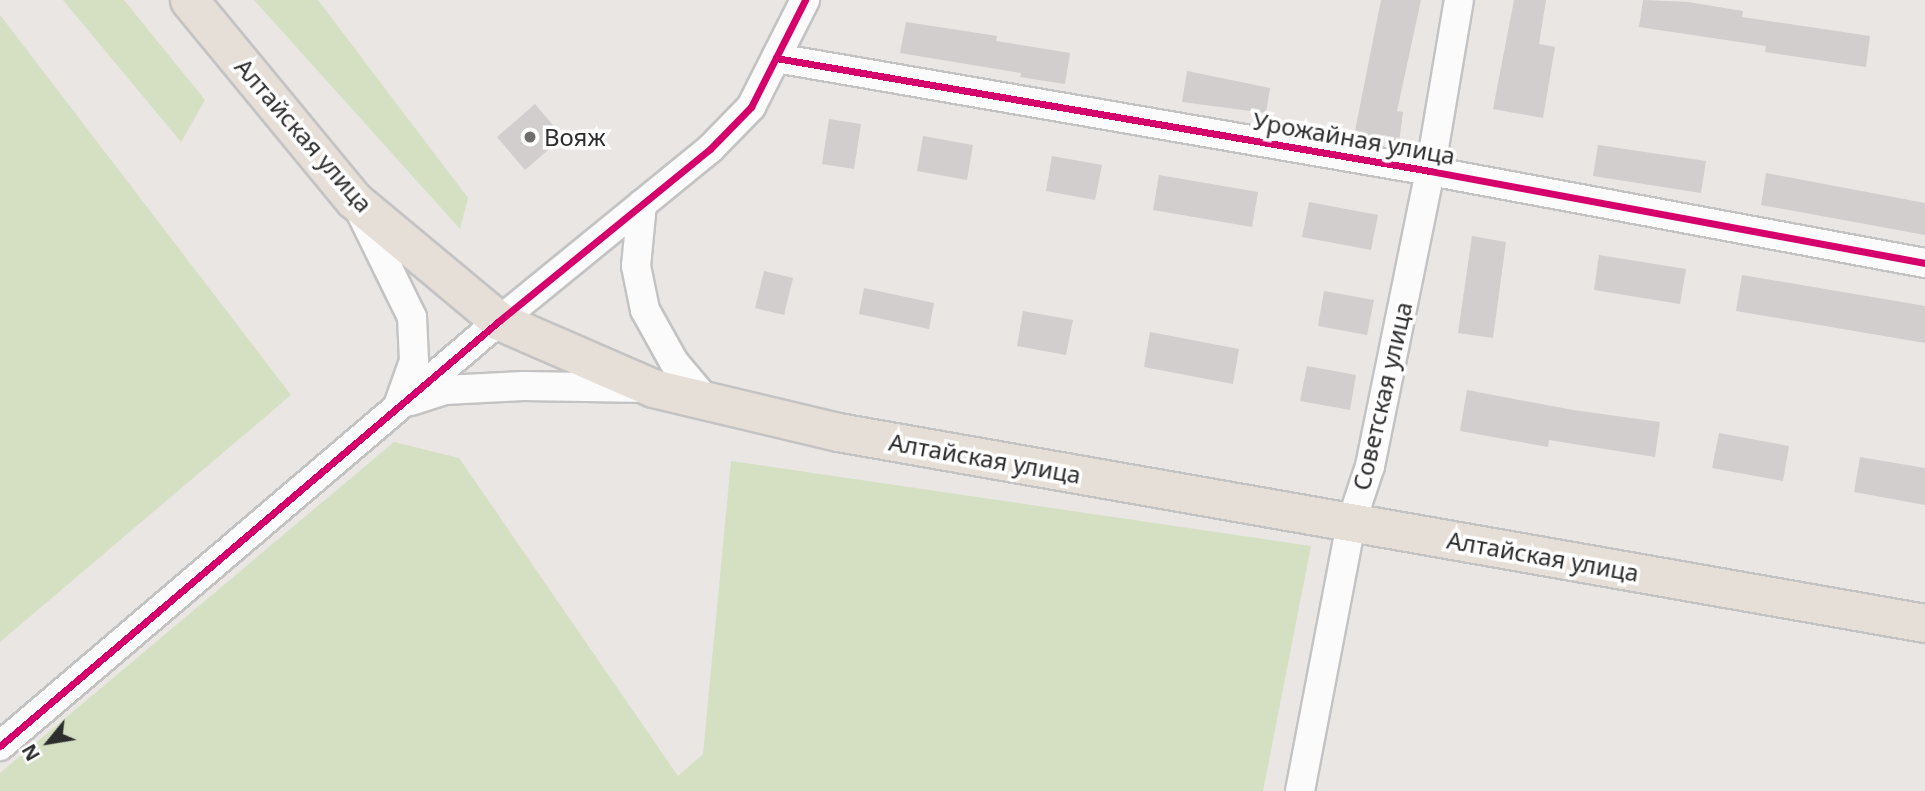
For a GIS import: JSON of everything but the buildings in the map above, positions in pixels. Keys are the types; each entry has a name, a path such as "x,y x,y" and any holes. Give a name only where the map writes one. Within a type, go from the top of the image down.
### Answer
{"main road":[{"name":"Алтайская улица","path":"190,0 354,200 499,320 653,388 838,432 1925,623"}],"street":[{"path":"0,746 499,320 710,149 751,107 805,0"},
{"name":"Советская улица","path":"1300,791 1351,523 1370,466 1430,171 1459,0"},
{"name":"Урожайная улица","path":"776,58 1430,171 1925,263"},
{"path":"354,200 380,245 412,317 414,361 398,406"},
{"path":"642,204 636,266 645,310 674,362 707,401"},
{"path":"398,406 445,390 523,386 653,388"}],"green space":[{"path":"63,0 124,0 205,100 181,142"},
{"path":"254,0 318,0 468,198 460,229"},
{"path":"0,15 291,395 0,642"},
{"path":"394,442 459,458 678,776 703,754 731,461 1311,546 1263,791 0,791 0,773"}],"cycle path":[{"path":"0,746 499,321 710,149 751,107 805,0"},
{"path":"776,58 1430,171 1925,263"}],"place":[{"name":"Вояж","path":"530,137"}]}
